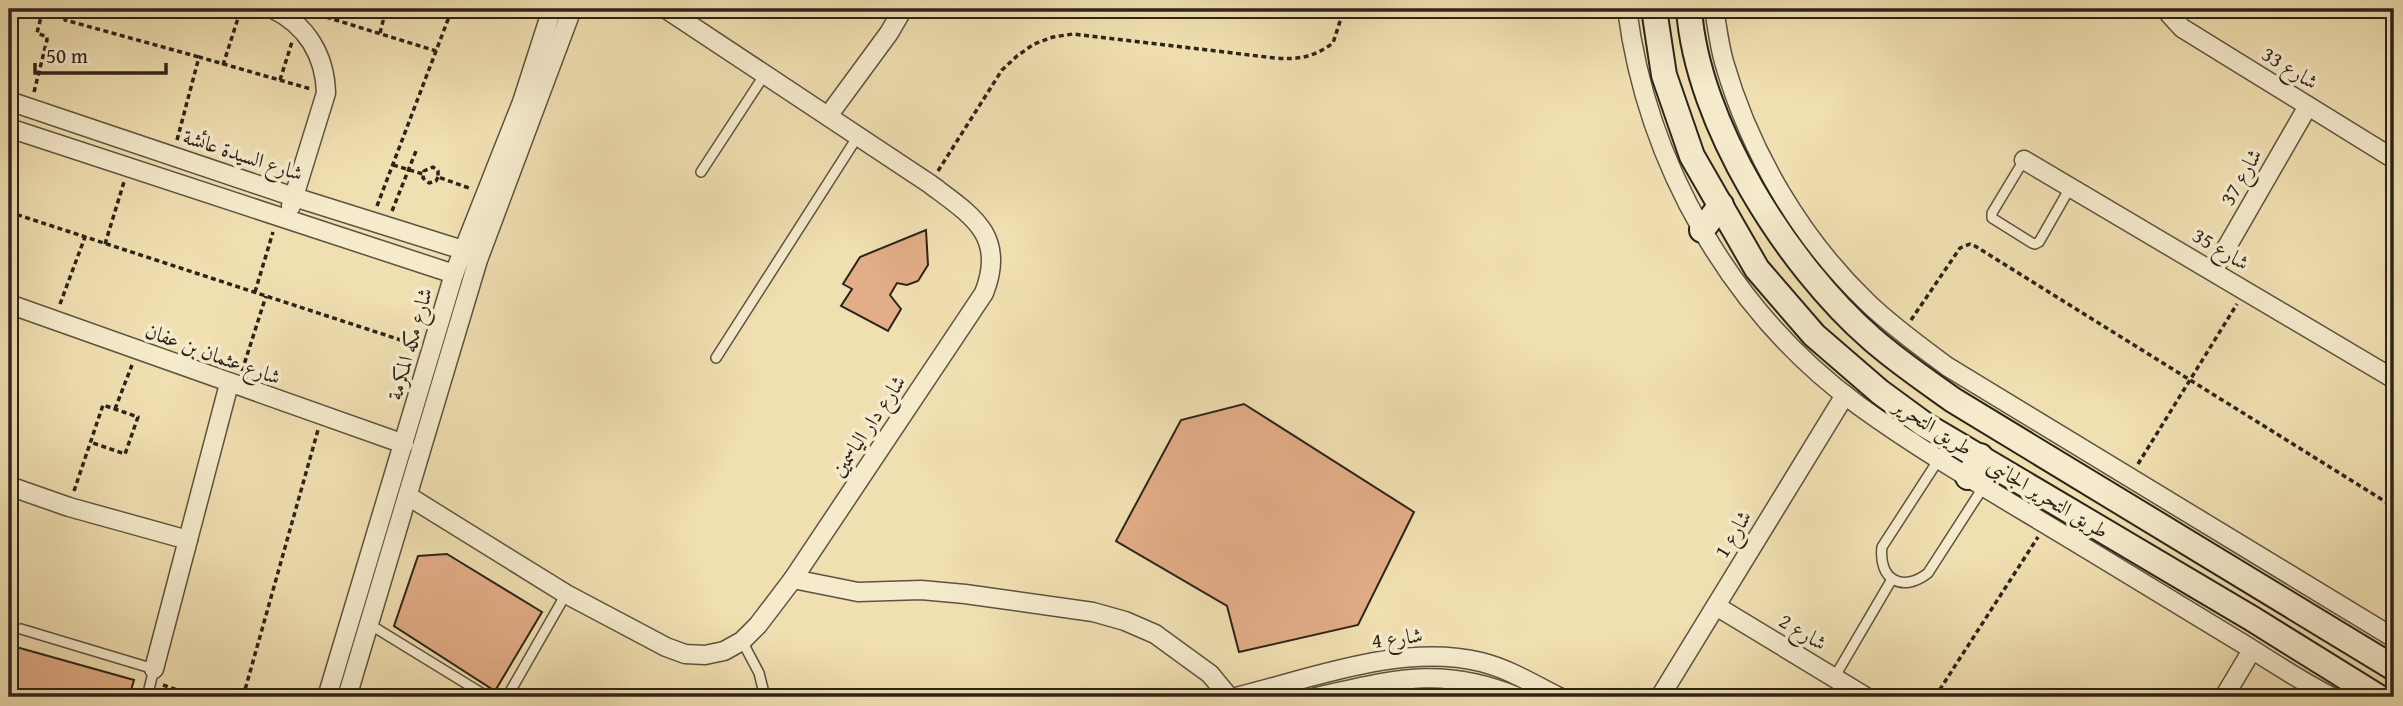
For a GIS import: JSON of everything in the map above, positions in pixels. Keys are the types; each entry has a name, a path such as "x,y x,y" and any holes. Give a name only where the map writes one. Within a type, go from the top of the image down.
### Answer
{"street":[{"name":"شارع مكه المكرمة","path":"348,697 474,272 572,9"},
{"name":"شارع دار الياسمين","path":"408,496 566,594 666,647 685,654 724,651 742,641 758,625 793,579 985,293 991,276 993,257 989,239 979,223 930,184 666,9"},
{"path":"828,116 903,9"},
{"name":"طريق التحرير الجانبى","path":"1628,9 1644,96 1657,134 1702,230 1741,290 1776,332 1816,371 1845,394 1939,459 1978,473 2046,524 2332,697"},
{"name":"طريق التحرير","path":"1654,9 1664,75 1692,156 1758,269 1814,335 1880,392 1926,425 1978,473 2373,696"},
{"name":"طريق التحرير","path":"1689,9 1690,30 1705,87 1727,146 1751,188 1800,261 1832,299 1870,337 1953,400 2393,664"},
{"path":"1714,9 1723,59 1740,111 1785,200 1810,237 1868,304 1948,367 2394,638"},
{"name":"شارع 33","path":"2165,11 2182,27 2394,159"},
{"path":"282,218 294,197 326,93 323,63 317,49 286,13"},
{"name":"شارع مكه المكرمة","path":"327,697 454,274 488,194 522,102 550,13"},
{"name":"شارع السيدة عائشة","path":"9,101 294,197 463,250"},
{"name":"شارع 37","path":"2213,271 2308,106"},
{"path":"9,128 454,274"},
{"name":"شارع 35","path":"2024,160 2394,379"},
{"path":"1702,230 1721,205"},
{"name":"شارع عثمان بن عفان","path":"9,304 404,444"},
{"path":"153,675 188,540 233,385"},
{"name":"شارع 1","path":"1660,697 1845,394"},
{"path":"9,486 68,507 188,540"},
{"path":"793,579 859,592 921,590 1093,612 1125,621 1155,634 1202,667 1229,697"},
{"name":"شارع 2","path":"1716,606 1866,697"},
{"path":"2224,697 2252,650"},
{"name":"شارع 4","path":"1236,697 1386,659 1433,656 1481,662 1504,669 1559,697"},
{"name":"شارع 4","path":"1316,697 1419,677 1471,681 1518,697"}],"lane":[{"path":"701,172 765,74"},
{"path":"716,358 858,136"},
{"path":"2024,160 1992,213 1992,218 2032,243 2039,242 2071,187"},
{"path":"1939,459 1882,547 1880,559 1884,570 1892,579 1905,584 1918,582 1928,573 1978,473"},
{"path":"1834,678 1892,579"},
{"path":"507,697 566,594"},
{"path":"369,624 488,697"},
{"path":"21,629 153,675 147,697"},
{"path":"742,641 759,673 765,697"}],"path":[{"path":"30,108 47,40 47,37 37,33 43,9"},
{"path":"67,9 65,20 326,93"},
{"path":"223,65 241,9"},
{"path":"380,33 386,9"},
{"path":"379,223 393,166 452,9"},
{"path":"506,9 550,13"},
{"path":"930,184 1002,70 1017,55 1034,44 1073,34 1275,58 1300,58 1312,56 1332,43 1344,9"},
{"path":"279,80 286,13 380,33 436,51"},
{"path":"173,156 199,57"},
{"path":"379,223 409,170 416,151"},
{"path":"393,166 423,174"},
{"path":"105,244 129,167"},
{"path":"433,167 438,171 438,177 433,183 429,183 425,181 423,174 426,168 433,167"},
{"path":"438,177 488,194"},
{"path":"9,212 432,349"},
{"path":"255,292 282,218"},
{"path":"54,320 85,237"},
{"path":"1902,333 1960,248 1969,244 2394,507"},
{"path":"2129,479 2246,290"},
{"path":"233,385 265,296"},
{"path":"115,409 138,351"},
{"path":"68,507 90,442 103,405 138,417 125,454 90,442"},
{"path":"243,697 321,416"},
{"path":"1935,697 2046,524"},
{"path":"153,675 197,697"}],"building":[{"path":"926,230 928,265 918,281 907,285 897,283 890,295 901,309 888,331 841,306 852,289 843,284 860,257"},
{"path":"1244,404 1414,512 1358,625 1239,652 1227,606 1116,541 1181,420"},
{"path":"447,554 542,612 495,691 394,626 418,556"},
{"path":"9,645 134,680 129,697 9,697"}]}
